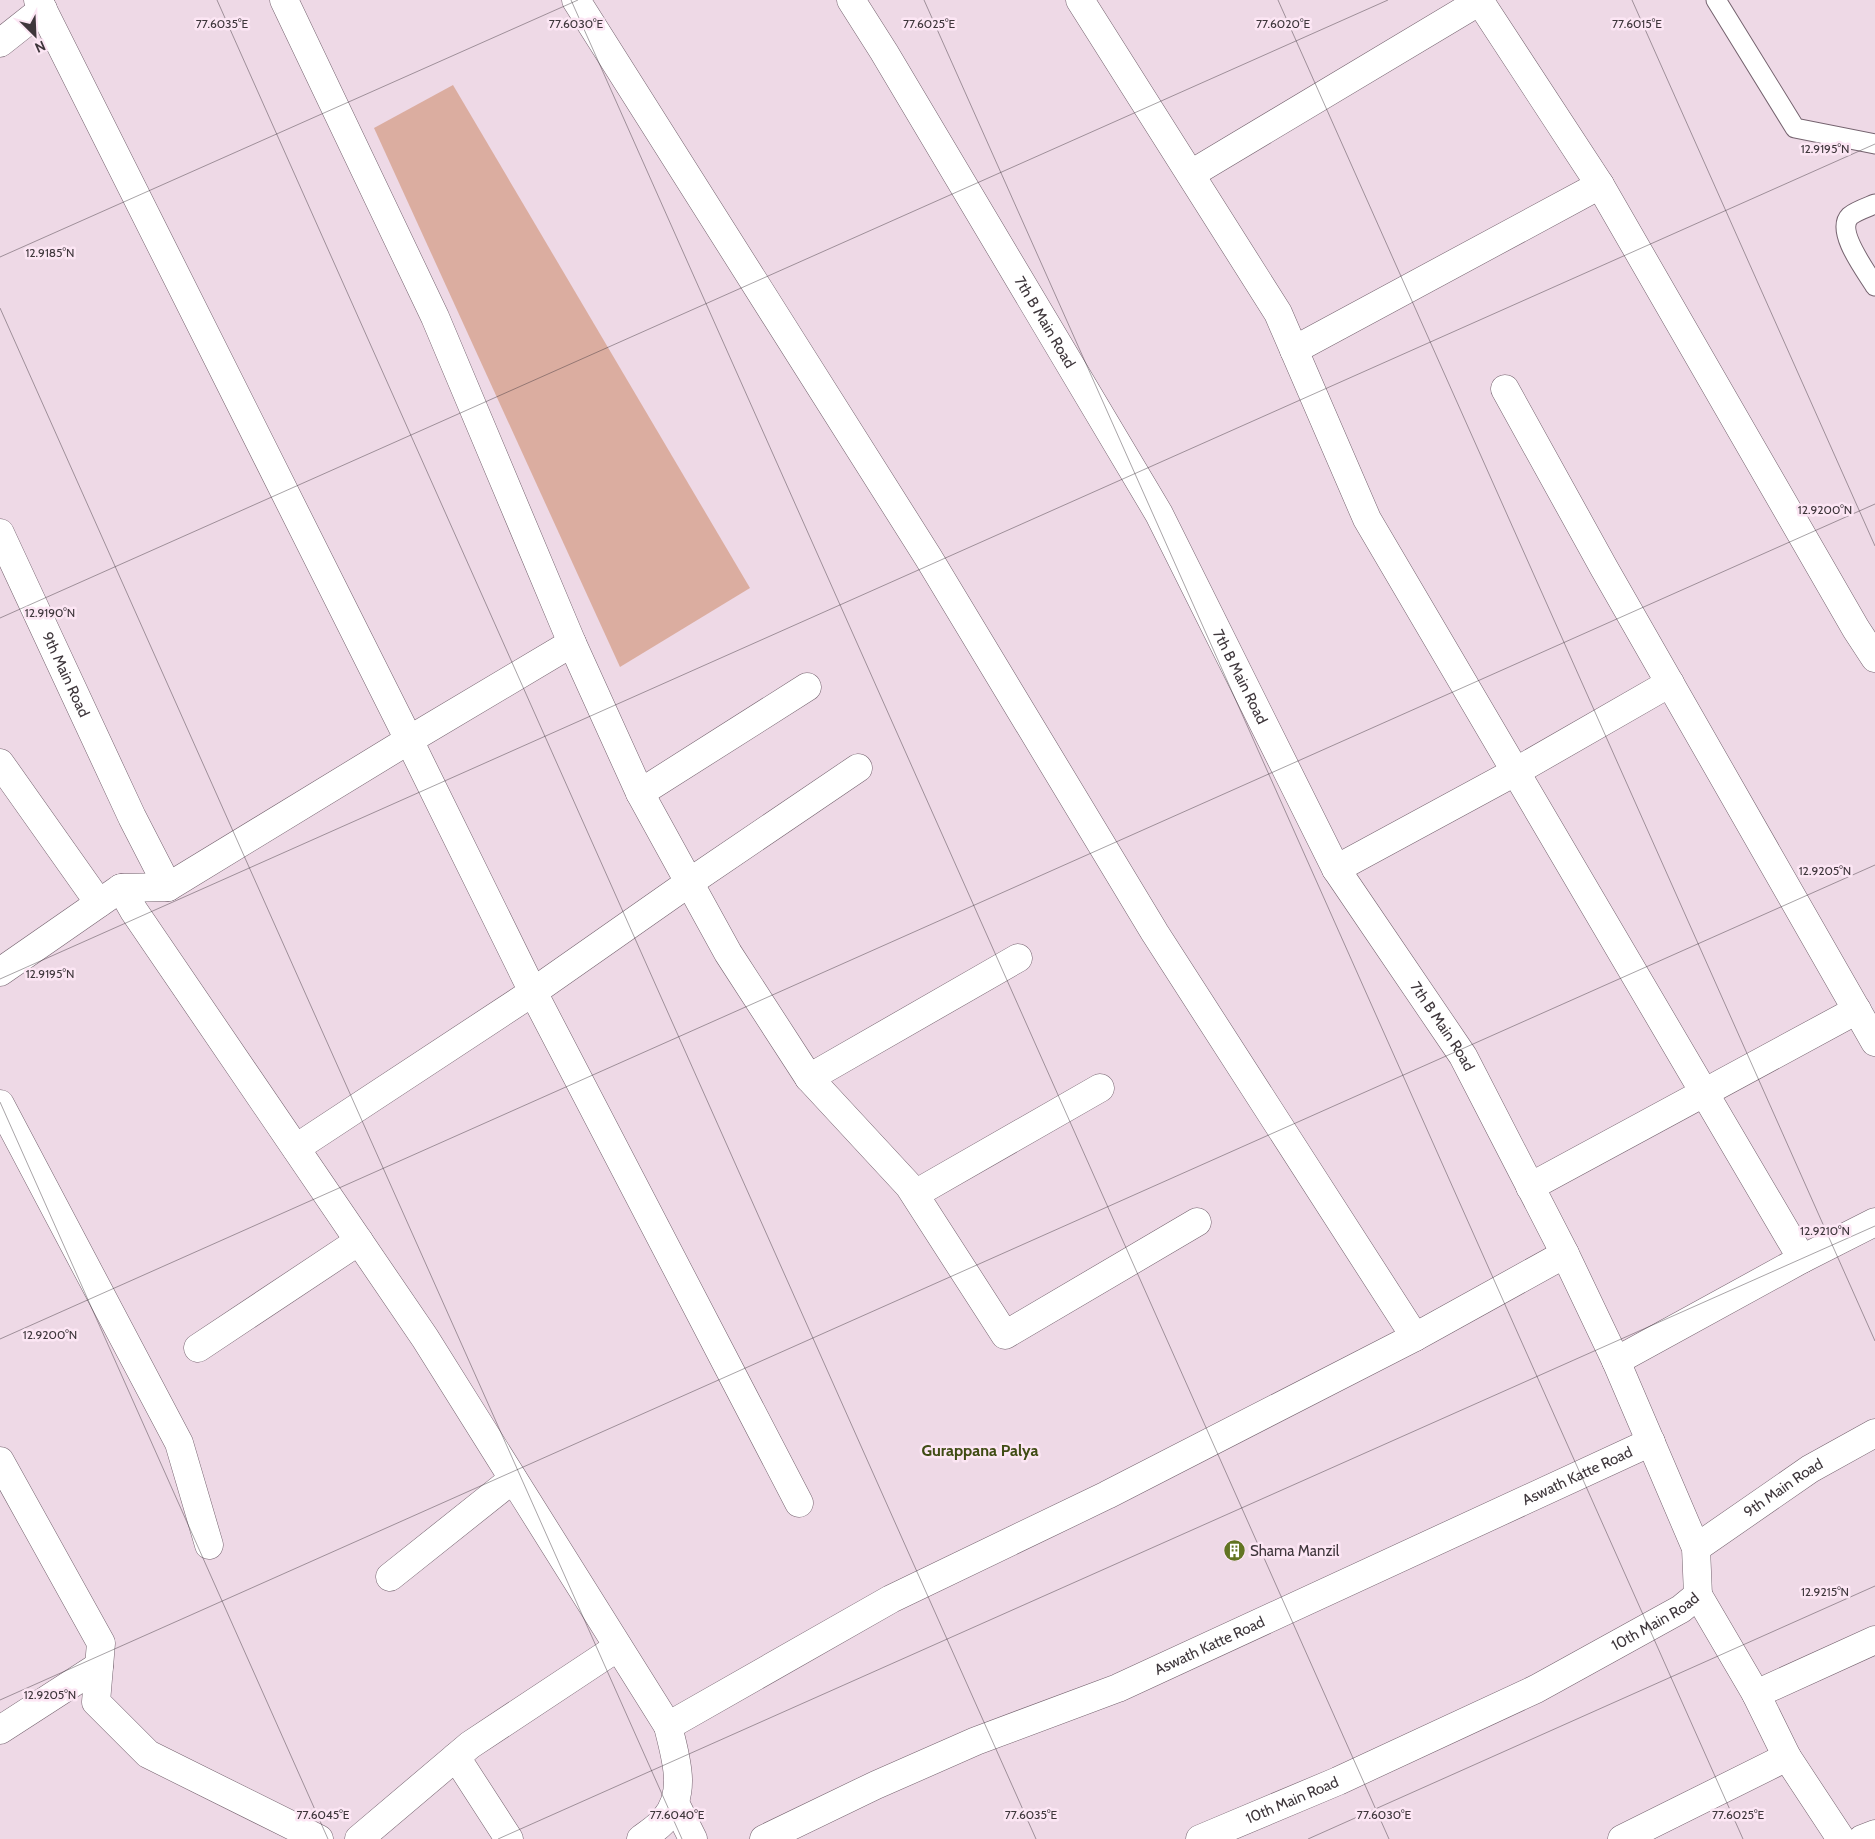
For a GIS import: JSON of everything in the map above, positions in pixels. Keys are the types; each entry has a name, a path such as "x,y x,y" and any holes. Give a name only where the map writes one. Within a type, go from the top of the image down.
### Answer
{"street":[{"path":"284,0 435,317 572,643 640,792 728,953 810,1078 909,1186 1005,1335 1197,1222"},
{"path":"576,0 928,557 1155,932 1416,1337"},
{"name":"7th B Main Road","path":"851,0 889,60 1159,514 1336,869 1463,1056 1565,1254 1616,1361"},
{"path":"1080,0 1192,174 1278,314 1366,520 1802,1259"},
{"path":"1192,174 1479,0 1600,185 1866,624 1875,658"},
{"path":"0,42 40,4 533,992 799,1504"},
{"path":"1294,350 1600,185"},
{"path":"1505,389 1604,568 1875,1042"},
{"name":"9th Main Road","path":"0,533 132,817 168,886"},
{"path":"0,972 110,896 168,886 572,643"},
{"path":"1336,869 1515,772 1670,683"},
{"path":"640,792 806,687"},
{"path":"0,763 110,896 134,911 425,1338 668,1726 678,1765 678,1790 675,1803 665,1819 641,1839"},
{"path":"296,1148 533,992 858,768"},
{"path":"810,1078 1018,958"},
{"path":"1530,1186 1857,1010"},
{"path":"915,1194 1100,1088"},
{"path":"0,1104 179,1443 209,1545"},
{"path":"1616,1361 1802,1259 1875,1222"},
{"path":"198,1348 359,1241"},
{"path":"668,1726 891,1599 1107,1495 1416,1337 1565,1254"},
{"name":"10th Main Road","path":"1200,1839 1338,1781 1536,1689 1681,1609 1698,1594 1696,1548 1616,1361"},
{"name":"9th Main Road","path":"1696,1548 1810,1469 1875,1433"},
{"name":"Aswath Katte Road","path":"764,1839 876,1785 976,1741 1118,1688 1650,1442"},
{"path":"0,1462 101,1642 96,1702 148,1754 319,1839"},
{"path":"390,1577 513,1479"},
{"path":"1698,1594 1756,1694 1787,1757 1842,1839"},
{"path":"1756,1694 1875,1640"},
{"path":"359,1839 470,1745 618,1647"},
{"path":"0,1730 99,1666"},
{"path":"456,1757 509,1839"},
{"path":"1622,1839 1787,1757"},
{"path":"675,1803 693,1839"},
{"path":"1862,1839 1875,1834"}],"lane":[{"path":"1716,0 1795,128 1875,144"},
{"path":"1875,204 1850,216 1845,225 1846,236 1875,286"}],"shaded area":[{"path":"453,85 750,588 620,667 374,128"}],"place":[{"name":"Shama Manzil","path":"1234,1551"}],"district":[{"name":"Gurappana Palya","path":"980,1450"}]}
